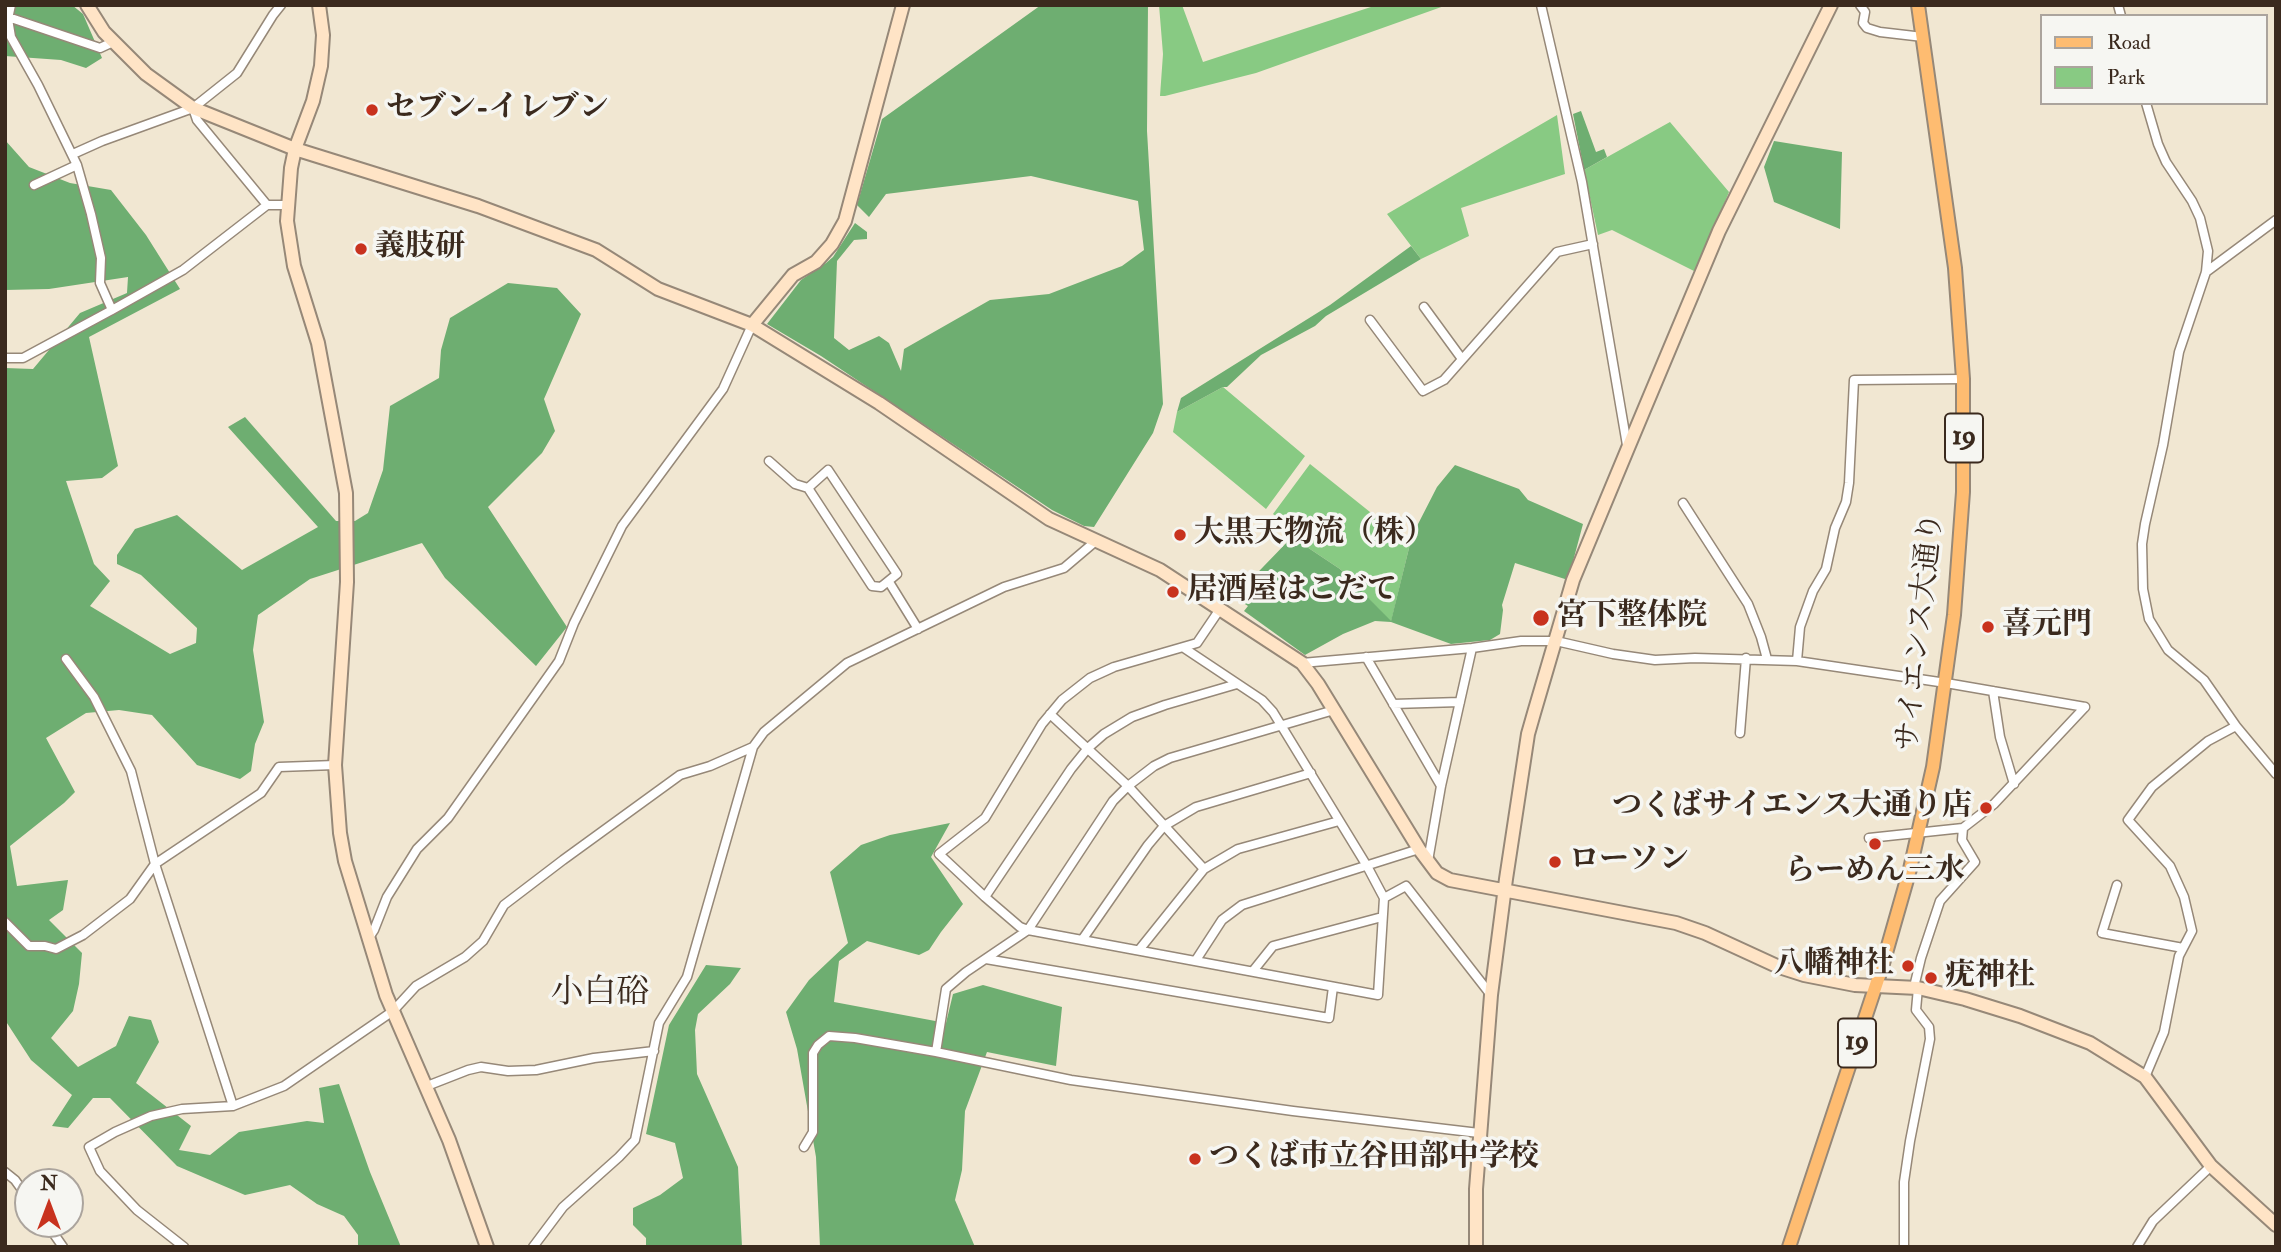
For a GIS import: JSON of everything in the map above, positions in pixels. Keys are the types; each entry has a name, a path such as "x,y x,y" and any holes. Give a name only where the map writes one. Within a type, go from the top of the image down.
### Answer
{"main road":[{"name":"サイエンス大通り","path":"1789,1247 1876,986 1919,833 1933,767 1946,682 1961,548 1963,379 1955,268 1918,5"}],"street":[{"path":"11,5 7,18 11,37 77,165 101,258 100,283 112,310"},
{"path":"87,5 113,42 146,74 193,108 295,149 478,205 596,250 658,289 752,325 880,403 1048,519 1160,570 1302,663 1318,684 1419,849 1437,873 1450,880 1676,923 1804,975 1855,985 1916,987 2020,1016 2091,1043 2145,1077 2211,1166 2276,1225"},
{"path":"73,154 127,131 193,108 237,73 281,5"},
{"path":"319,5 323,34 321,66 313,101 295,149 289,177 286,221 290,250 318,343 346,493 346,582 335,765 337,810 342,846 368,939 393,1011 449,1140 487,1247"},
{"path":"368,939 387,897 416,849 448,818 559,661 574,623 622,526 723,389 752,325 793,275 816,261 832,244 845,221 903,5"},
{"path":"1541,5 1582,182 1628,448"},
{"path":"1476,1247 1479,1133 1491,995 1528,734 1573,580 1719,231 1831,5"},
{"path":"1860,5 1865,12 1863,23 1867,28 1923,37"},
{"path":"7,18 100,48 113,42"},
{"path":"2147,105 2166,162 2192,201 2207,243 2206,272 2179,352 2163,445 2145,524 2143,589 2149,619 2157,636 2168,650 2204,680 2236,726 2276,774"},
{"path":"193,108 197,120 267,205"},
{"path":"34,185 77,165"},
{"path":"5,358 23,358 183,270 267,205 287,205"},
{"path":"2206,272 2276,220"},
{"path":"1370,320 1423,391 1444,380 1557,252 1593,244"},
{"path":"1424,307 1462,359"},
{"path":"1797,661 1800,627 1813,592 1826,569 1835,528 1846,502 1854,380 1963,379"},
{"path":"769,461 795,484 808,488 872,586 881,587 889,582 897,574 828,470 808,488"},
{"path":"1683,503 1748,604 1767,659"},
{"path":"533,1247 562,1207 635,1140 659,1023 687,977 753,747 764,732 847,663 1004,587 1064,568 1097,540"},
{"path":"889,582 918,629"},
{"path":"1184,648 1262,700 1283,726 1367,866 1384,898 1378,995 1028,930 985,897 939,855 985,818 1062,700 1090,678 1114,667 1197,643 1220,609"},
{"path":"1302,663 1521,641 1556,641 1655,660 1695,657 1797,661 1946,682 2085,707 1994,804 1963,828 1869,838"},
{"path":"1428,862 1441,786 1472,648"},
{"path":"1366,657 1441,786"},
{"path":"1740,733 1746,658"},
{"path":"66,659 94,697 131,771 156,864 233,1106"},
{"path":"985,897 1070,769 1104,734 1132,718 1165,705 1237,684"},
{"path":"1993,691 2000,737 2014,784"},
{"path":"1393,704 1460,702"},
{"path":"936,1052 946,989 953,981 1028,930 1113,801 1128,786 1154,766 1170,758 1334,710"},
{"path":"1051,714 1128,786 1204,869"},
{"path":"2145,1077 2164,1032 2179,956 2192,931 2184,897 2170,866 2128,820 2152,787 2208,741 2236,726"},
{"path":"184,1247 137,1210 100,1171 89,1147 151,1116 182,1109 233,1106 284,1086 393,1011 416,986 465,957 483,941 504,905 680,775 710,766 753,747"},
{"path":"5,922 29,946 56,949 83,935 130,899 156,864 261,793 279,767 335,765"},
{"path":"1082,940 1164,826 1196,807 1311,773"},
{"path":"1139,950 1204,869 1238,849 1339,821"},
{"path":"1904,1247 1904,1182 1930,1039 1929,1027 1916,1010 1916,987 1921,958 1940,901 1975,862 1962,840 1963,828"},
{"path":"1196,960 1222,920 1242,905 1419,849"},
{"path":"2117,885 2102,933 2183,948"},
{"path":"1384,898 1406,886 1491,995"},
{"path":"1253,971 1273,946 1382,917"},
{"path":"986,959 1329,1018 1333,987"},
{"path":"804,1147 813,1132 813,1053 829,1036 936,1052 1071,1080 1293,1111 1479,1133"},
{"path":"427,1086 468,1070 536,1070 594,1058 654,1051"},
{"path":"2137,1247 2153,1221 2211,1166"}],"green space":[{"path":"72,5 83,14 102,58 86,68 61,60 5,56 5,7"},
{"path":"1041,5 1148,5 1147,131 1163,404 1153,433 1094,527 1084,526 1052,510 821,356 767,324 801,280 833,257 855,223 867,232 867,239 854,240 837,261 834,338 849,350 879,336 889,343 901,371 904,349 990,300 1049,294 1122,266 1144,250 1138,201 1031,176 886,194 869,217 857,205 882,119"},
{"path":"1159,5 1182,5 1203,62 1377,5 1447,5 1256,73 1160,96 1163,54"},
{"path":"1581,111 1596,152 1604,149 1607,157 1584,170 1573,114"},
{"path":"1557,115 1565,174 1461,208 1469,236 1421,259 1387,214"},
{"path":"1670,122 1729,192 1696,272 1612,230 1598,235 1584,170"},
{"path":"5,140 29,167 70,183 111,190 146,235 180,289 89,337 118,466 102,478 66,481 94,564 110,581 90,606 170,654 196,643 197,628 141,575 117,564 117,555 135,529 177,515 242,570 318,527 228,427 245,417 336,521 355,521 368,513 383,470 390,406 439,378 441,350 450,318 508,283 557,288 581,314 544,399 555,431 542,453 488,507 567,627 536,666 445,578 422,543 310,579 258,615 253,650 264,722 255,744 251,771 240,779 197,765 152,715 119,710 86,713 46,738 75,792 10,846 17,886 68,880 63,910 49,920 82,953 79,984 73,1011 51,1038 78,1067 116,1046 129,1016 151,1020 159,1042 136,1083 191,1126 179,1150 210,1155 239,1132 307,1121 324,1123 319,1088 339,1084 370,1172 401,1247 358,1247 358,1235 344,1216 317,1204 290,1185 245,1195 177,1166 110,1098 93,1098 68,1128 52,1126 72,1095 31,1060 5,1020 5,368 33,369 80,313 127,293 128,277 49,289 5,290"},
{"path":"1774,141 1842,152 1840,229 1774,202 1764,167"},
{"path":"1411,246 1421,259 1326,316 1315,326 1261,355 1227,387 1177,412 1181,398 1330,305"},
{"path":"1223,387 1305,456 1266,509 1173,432 1177,412"},
{"path":"1310,464 1410,544 1391,622 1340,569 1292,537 1295,532 1273,514"},
{"path":"1455,465 1519,489 1528,500 1583,524 1568,580 1515,563 1502,605 1500,634 1490,640 1451,644 1391,622 1375,621 1343,634 1305,655 1244,611 1248,606 1234,597 1292,537 1340,569 1391,621 1417,526 1437,487"},
{"path":"950,823 931,857 963,904 929,950 919,955 867,941 839,961 834,1002 946,1023 953,994 983,985 1062,1007 1056,1066 987,1052 965,1111 962,1170 955,1200 975,1247 820,1247 816,1157 797,1049 786,1012 809,980 848,943 830,872 861,845 890,835"},
{"path":"706,965 741,968 730,984 698,1014 695,1030 697,1074 738,1167 742,1247 646,1247 646,1238 633,1225 633,1208 660,1195 683,1178 675,1143 646,1134 669,1025"}],"place":[{"name":"セブン-イレブン","path":"372,110"},
{"name":"義肢研","path":"361,249"},
{"name":"大黒天物流（株）","path":"1180,535"},
{"name":"居酒屋はこだて","path":"1173,592"},
{"name":"宮下整体院","path":"1541,618"},
{"name":"喜元門","path":"1988,627"},
{"name":"つくばサイエンス大通り店","path":"1986,808"},
{"name":"らーめん三水","path":"1875,844"},
{"name":"ローソン","path":"1555,862"},
{"name":"八幡神社","path":"1908,966"},
{"name":"疣神社","path":"1931,978"},
{"name":"つくば市立谷田部中学校","path":"1195,1159"}],"district":[{"name":"小白硲","path":"600,995"}]}
